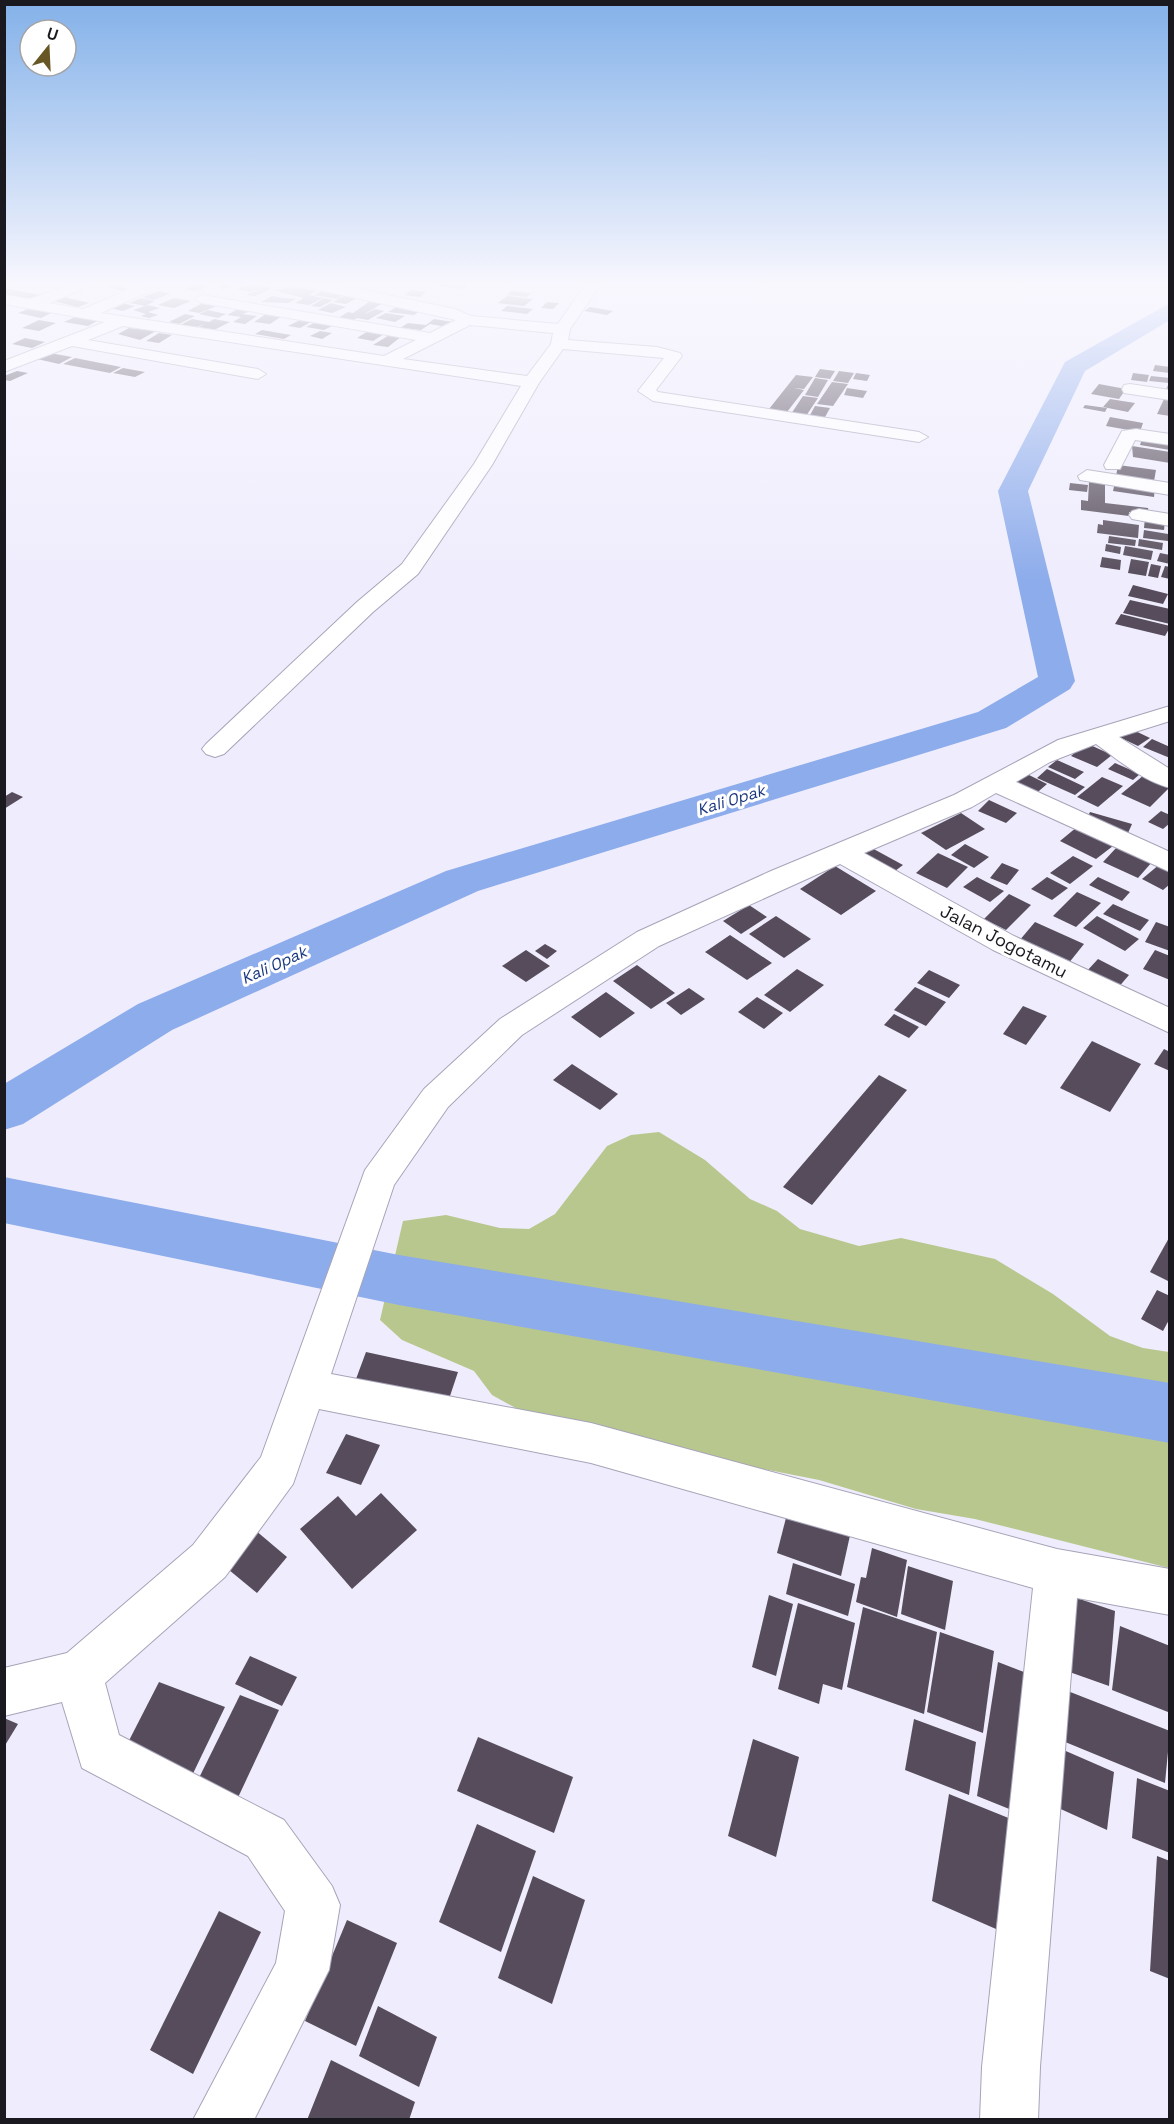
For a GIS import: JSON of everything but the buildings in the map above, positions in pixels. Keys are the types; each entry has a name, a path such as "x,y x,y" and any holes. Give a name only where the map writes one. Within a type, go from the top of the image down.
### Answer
{"street":[{"path":"215,749 365,607 410,569 483,465 531,382 525,381"},
{"path":"654,381 646,391 653,396 919,437"},
{"path":"1130,389 1170,395"},
{"path":"1113,465 1128,435 1136,434 1170,440"},
{"path":"1087,476 1170,489"},
{"path":"1139,515 1170,520"},
{"path":"4,1692 79,1674 209,1561 278,1469 378,1180 436,1098 511,1027 648,939 781,878 963,801 1041,756 1099,734 1170,713"},
{"path":"1099,734 1132,758 1170,780"},
{"path":"996,783 1170,863"},
{"name":"Jalan Jogotamu","path":"843,853 894,885 967,923 1170,1022"},
{"path":"307,1388 591,1443 1058,1572 1170,1592"},
{"path":"1009,2120 1011,2067 1058,1572"},
{"path":"79,1674 99,1750 266,1838 313,1905 302,1970 222,2120"}],"green space":[{"path":"659,1132 705,1160 750,1199 777,1211 800,1229 859,1246 901,1238 995,1259 1053,1294 1110,1336 1143,1348 1169,1352 1169,1568 975,1519 916,1509 819,1480 722,1461 629,1433 521,1411 492,1395 474,1371 402,1340 380,1320 403,1221 446,1215 500,1228 529,1229 555,1214 607,1146 631,1135"}],"waterway":[{"name":"Kali Opak","path":"4,1110 155,1017 462,881 992,720 1057,681 1013,491 1067,381"},
{"path":"4,1200 399,1280 1170,1413"}]}
